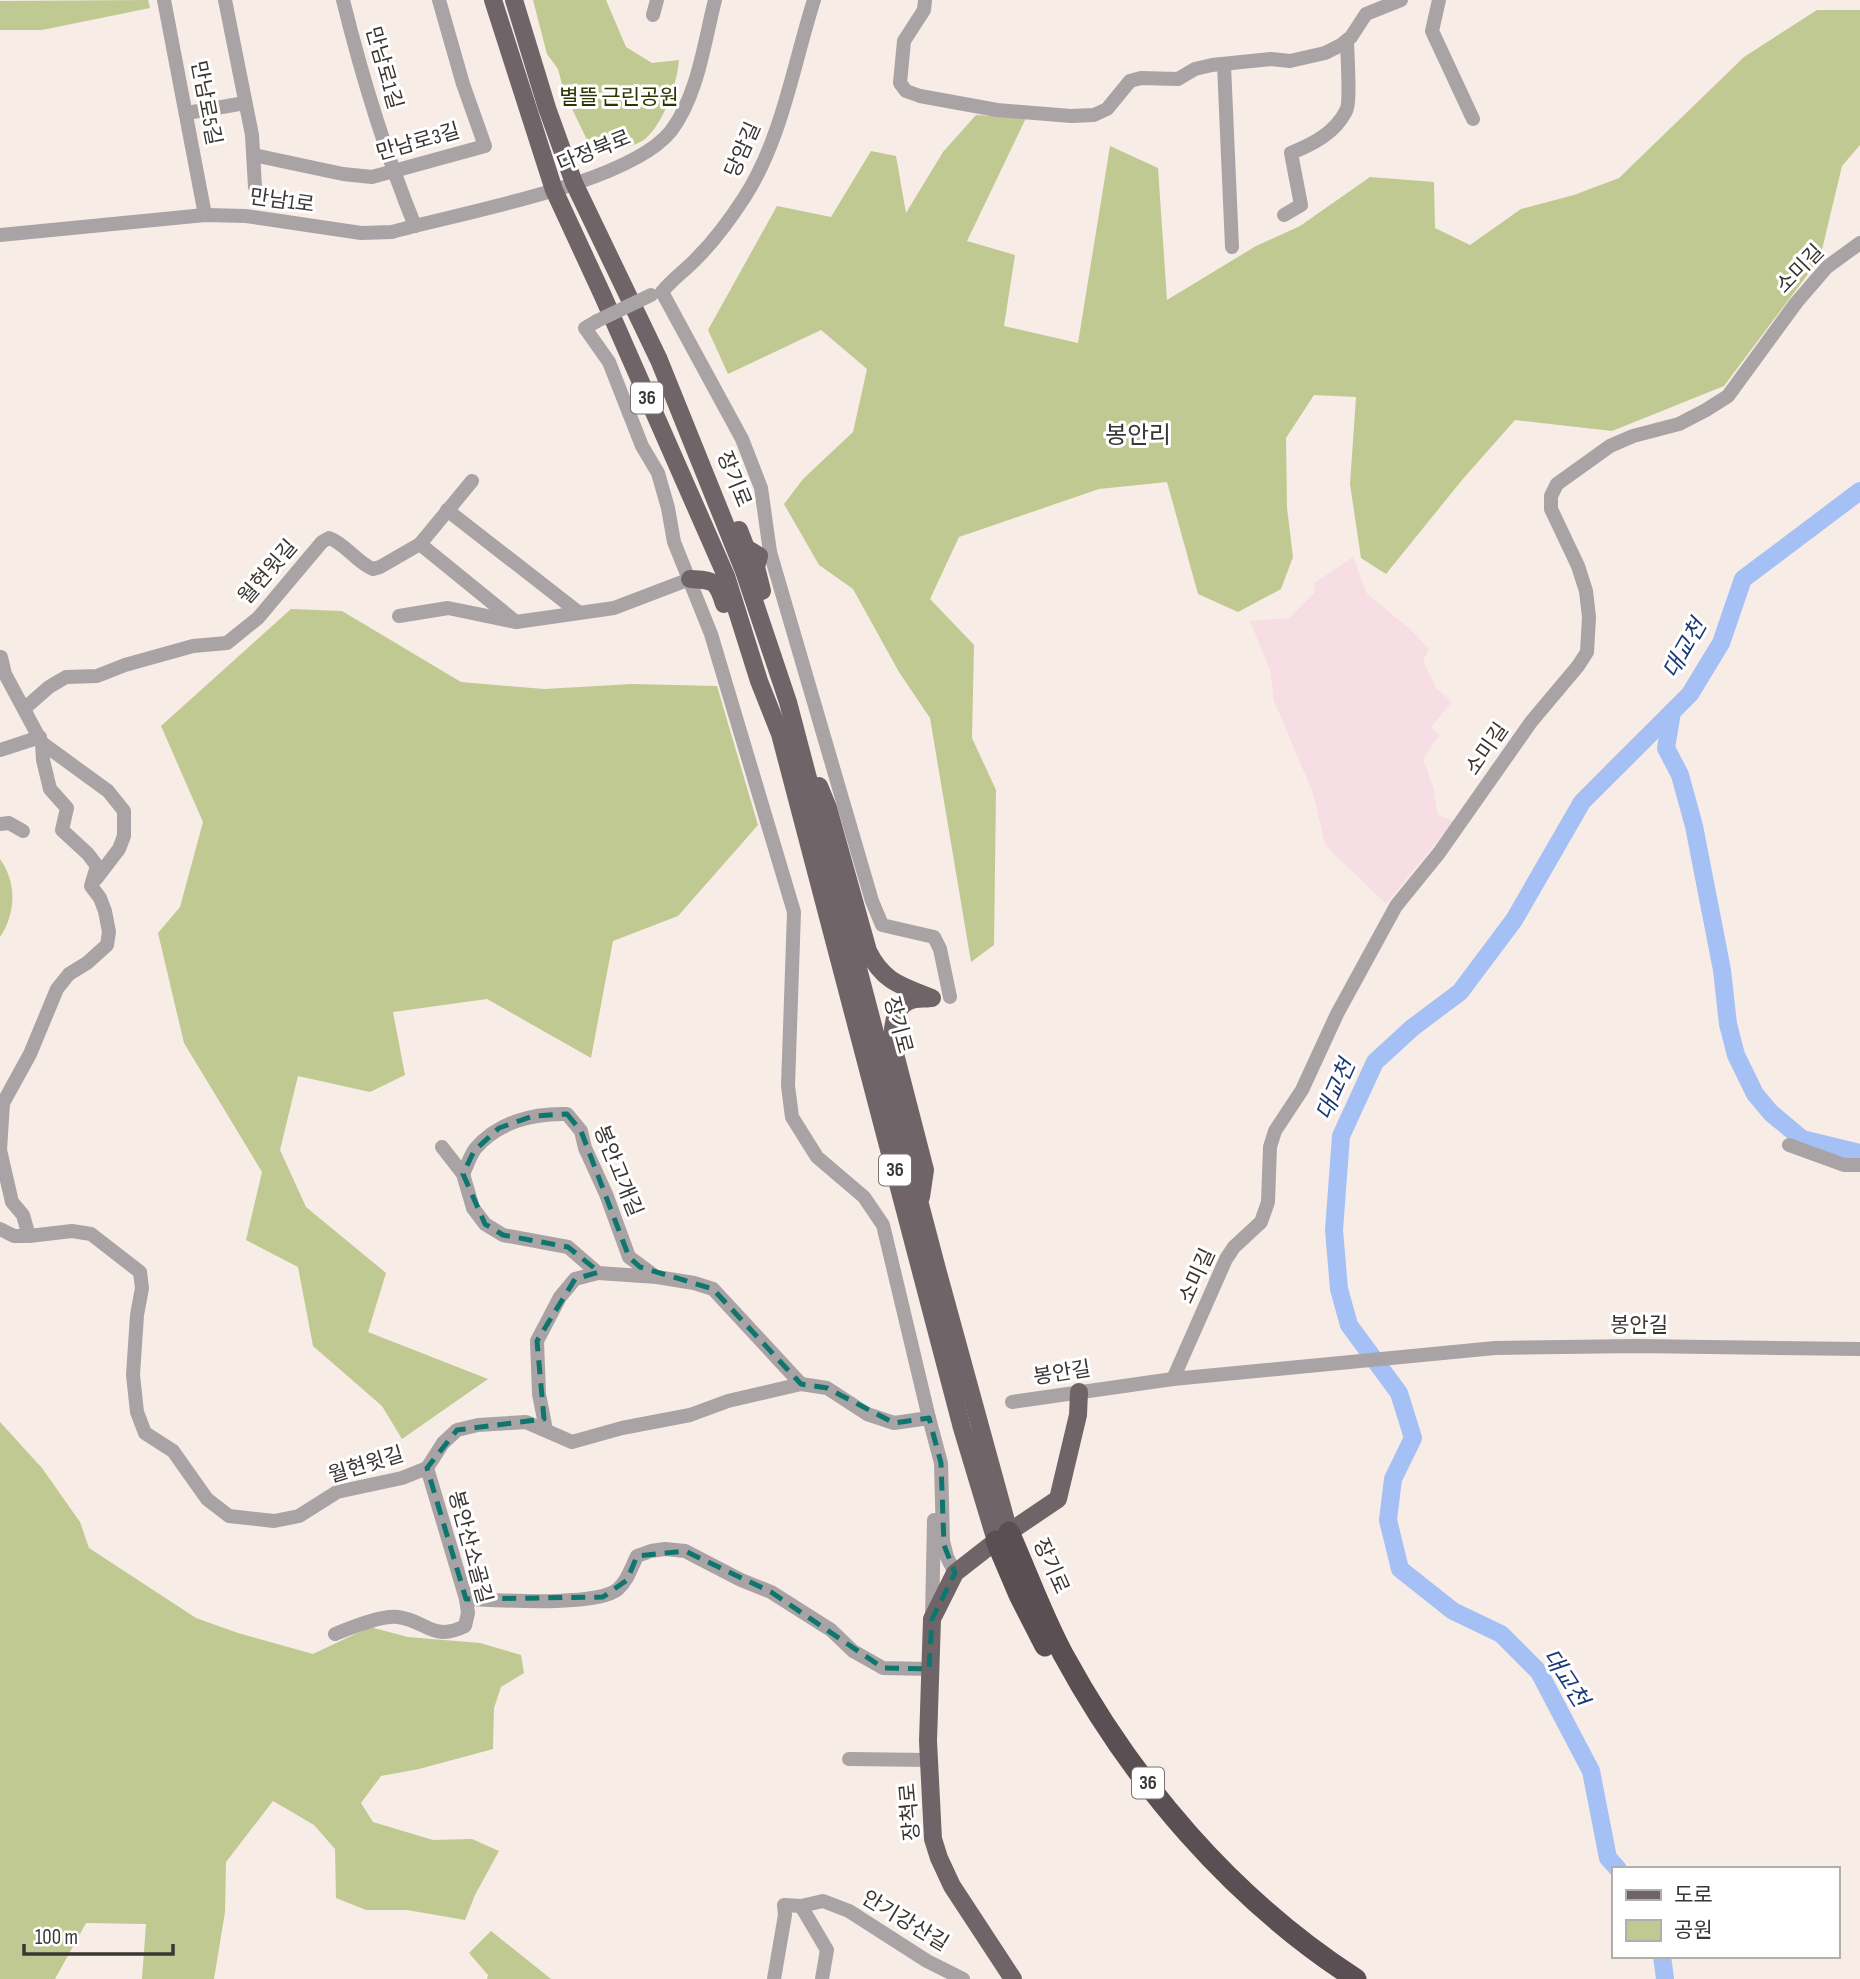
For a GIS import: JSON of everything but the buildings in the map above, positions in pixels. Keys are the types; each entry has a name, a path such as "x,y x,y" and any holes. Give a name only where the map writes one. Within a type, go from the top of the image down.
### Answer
{"highway":[{"name":"장기로","path":"1003,1536 1019,1595 1080,1710 1118,1768 1168,1832 1222,1889 1270,1933 1330,1979"},
{"name":"장기로","path":"1003,1536 1091,1703 1129,1760 1179,1823 1231,1879 1280,1922 1356,1979"}],"main road":[{"name":"장기로","path":"493,0 554,190 726,576 759,681 780,734 962,1428 1003,1536"},
{"name":"장기로","path":"514,0 547,108 574,183 659,360 744,571 788,702 1003,1536"},
{"path":"659,360 674,376 747,548 764,554 756,567 788,673 788,702"},
{"path":"690,579 705,569 708,562 691,519 692,497"},
{"path":"690,579 711,580 719,587 746,673 759,681"},
{"path":"804,767 823,793 860,928 875,966 895,983 932,998 911,1000 903,1005 892,1030 894,1050 925,1170 919,1204"},
{"path":"932,1619 955,1573 1058,1499 1079,1415 1079,1392"},
{"name":"장척로","path":"932,1619 928,1760 930,1822 939,1858 958,1897 1013,1979"}],"street":[{"name":"만남로5길","path":"164,0 205,215"},
{"path":"225,0 254,155 255,187"},
{"name":"만남로1길","path":"343,0 364,79 394,173 415,226"},
{"name":"만남로3길","path":"254,155 361,177 394,173 485,146 459,71 439,0"},
{"path":"653,15 657,0"},
{"name":"다정북로","path":"554,190 635,160 670,132 692,90 715,0"},
{"name":"당암길","path":"657,293 697,258 743,200 758,173 782,113 814,0"},
{"path":"925,0 924,10 904,41 900,83 906,91 920,96 1017,112 1071,116 1094,115 1107,109 1130,81 1141,78 1178,79 1195,69 1271,58 1304,60 1333,49 1347,40 1366,14 1401,0"},
{"path":"1439,0 1432,31 1473,119"},
{"path":"1284,215 1301,205 1291,153 1316,142 1332,129 1348,109 1347,40"},
{"path":"1224,65 1232,247"},
{"path":"187,113 245,103"},
{"name":"만남1로","path":"0,235 205,215 246,216 361,233 392,232 554,190"},
{"name":"소미길","path":"1173,1379 1226,1259 1234,1247 1261,1222 1265,1212 1270,1147 1275,1131 1301,1090 1337,1014 1396,906 1453,835 1531,722 1587,652 1589,617 1586,591 1578,566 1551,509 1551,496 1556,484 1610,446 1633,436 1679,424 1728,396 1796,303 1827,267 1860,243"},
{"path":"950,996 940,949 934,937 882,925 872,901 764,554 761,488 742,439 657,293 597,321 585,328 609,362 642,446 658,473 674,542 711,634 794,912 788,1086 792,1117 817,1157 864,1197 883,1225 941,1463 943,1541 955,1573"},
{"path":"472,481 420,544 516,622"},
{"path":"447,510 578,612"},
{"name":"월현윗길","path":"25,708 49,687 66,677 97,676 125,665 193,646 227,643 258,618 328,538 336,540 365,566 373,569 420,544"},
{"path":"399,616 448,608 516,622 614,608 690,579"},
{"path":"1,657 5,674 41,740 50,789 67,808 62,830 97,866 91,886"},
{"path":"0,750 41,740"},
{"path":"41,740 108,791 124,811 124,836 119,849 91,886"},
{"path":"0,824 9,823 23,831"},
{"path":"12,1202 0,1150 3,1103 30,1054 57,989 69,974 87,963 107,945 109,932 105,911 91,886"},
{"name":"봉안고개길","path":"463,1174 474,1151 499,1128 533,1116 567,1114 581,1131 629,1257 657,1277"},
{"path":"1789,1145 1844,1165 1860,1165"},
{"path":"442,1147 463,1174 473,1208 485,1224 503,1236 568,1247 598,1273"},
{"path":"0,1184 23,1216 29,1236"},
{"name":"월현윗길","path":"0,1229 14,1236 72,1231 92,1234 140,1272 142,1288 137,1315 133,1375 137,1412 145,1433 173,1451 206,1499 229,1516 274,1521 299,1516 337,1492 402,1478 427,1468 443,1443 457,1430 478,1426 526,1422 572,1442 622,1428 690,1415 728,1401 801,1384 827,1388 867,1414 894,1423 929,1418"},
{"path":"546,1430 539,1394 537,1341 560,1297 575,1279 598,1273"},
{"name":"봉안고개길","path":"598,1273 657,1277 713,1289 801,1384"},
{"name":"봉안길","path":"1013,1402 1173,1379 1417,1355 1542,1346 1860,1349"},
{"path":"932,1619 933,1523 941,1463"},
{"name":"봉안산소골길","path":"335,1634 359,1624 397,1617 451,1633 465,1626 468,1613 466,1599 427,1468"},
{"path":"466,1599 572,1601 603,1597 616,1591 627,1580 637,1556 665,1549 685,1551 741,1580 771,1591 831,1630 853,1651 883,1668 929,1669"},
{"path":"849,1759 928,1760"},
{"name":"안기강산길","path":"774,1979 785,1915 783,1905 801,1906 823,1901 849,1911 927,1961 962,1979"},
{"path":"801,1906 827,1950 822,1979"}],"highlighted area":[{"path":"567,1114 581,1131 629,1257 640,1267 713,1289 801,1384 827,1388 894,1423 929,1418 941,1463 944,1545 955,1573 932,1619 929,1669 883,1668 771,1592 685,1551 637,1556 627,1580 603,1597 466,1599 427,1468 457,1430 544,1419 537,1341 575,1279 599,1272 568,1247 503,1235 485,1224 463,1174 474,1151 499,1128 533,1116"}],"shaded area":[{"path":"1353,557 1367,594 1410,629 1429,649 1423,661 1436,688 1452,702 1431,727 1440,735 1423,759 1433,787 1438,815 1454,821 1386,904 1325,845 1313,793 1274,701 1270,670 1250,621 1289,618 1315,592 1314,583"}],"green space":[{"path":"148,0 150,8 42,30 0,30 0,1"},
{"name":"별뜰 근린공원","path":"533,0 606,0 626,47 652,63 679,60 668,103 658,123 645,139 609,153 590,146 564,92 558,69 547,54"},
{"path":"1817,10 1860,10 1860,145 1842,166 1820,258 1724,386 1612,431 1515,420 1462,480 1386,574 1361,558 1350,484 1356,397 1314,395 1286,438 1287,508 1293,557 1281,589 1238,612 1198,594 1167,482 1099,489 959,537 930,599 974,645 972,738 996,790 994,945 971,962 930,718 899,672 853,589 819,565 784,504 803,479 853,432 867,369 821,330 728,374 708,330 777,206 831,217 871,151 896,156 906,213 943,152 976,115 1026,118 967,241 1015,255 1004,326 1078,343 1110,146 1158,168 1167,300 1256,246 1300,226 1370,177 1434,182 1435,228 1470,245 1521,209 1574,195 1619,178 1744,57"},
{"path":"291,609 342,611 461,682 544,689 632,684 717,686 758,825 678,916 613,941 591,1058 487,999 393,1012 405,1075 370,1092 298,1076 280,1150 306,1207 386,1273 368,1332 488,1379 402,1439 382,1406 313,1346 298,1267 246,1240 262,1172 184,1043 158,933 180,907 203,822 161,726"},
{"path":"0,859 6,868 12,888 12,908 0,937"},
{"path":"0,1422 42,1468 80,1522 89,1548 196,1618 313,1654 370,1627 408,1637 480,1643 521,1655 524,1673 501,1687 494,1708 493,1749 419,1769 381,1776 361,1803 373,1822 433,1840 472,1839 499,1851 465,1920 407,1910 366,1910 336,1898 335,1849 314,1825 273,1801 226,1862 225,1912 214,1979 142,1979 146,1924 86,1923 55,1979 0,1979"},
{"path":"491,1931 551,1979 487,1979 488,1975 469,1953"}],"waterway":[{"name":"대교천","path":"1616,1867 1608,1858 1591,1771 1539,1672 1501,1634 1453,1611 1400,1569 1388,1520 1393,1479 1413,1438 1399,1393 1349,1325 1339,1289 1334,1230 1341,1136 1375,1062 1412,1028 1460,992 1514,920 1582,802 1690,694 1721,643 1743,579 1860,491"},
{"path":"1672,712 1666,748 1680,775 1694,826 1722,970 1728,1024 1736,1055 1755,1094 1771,1113 1802,1139 1860,1153"},
{"name":"대교천","path":"1662,1958 1665,1979"}],"district":[{"name":"봉안리","path":"1138,435"}]}
